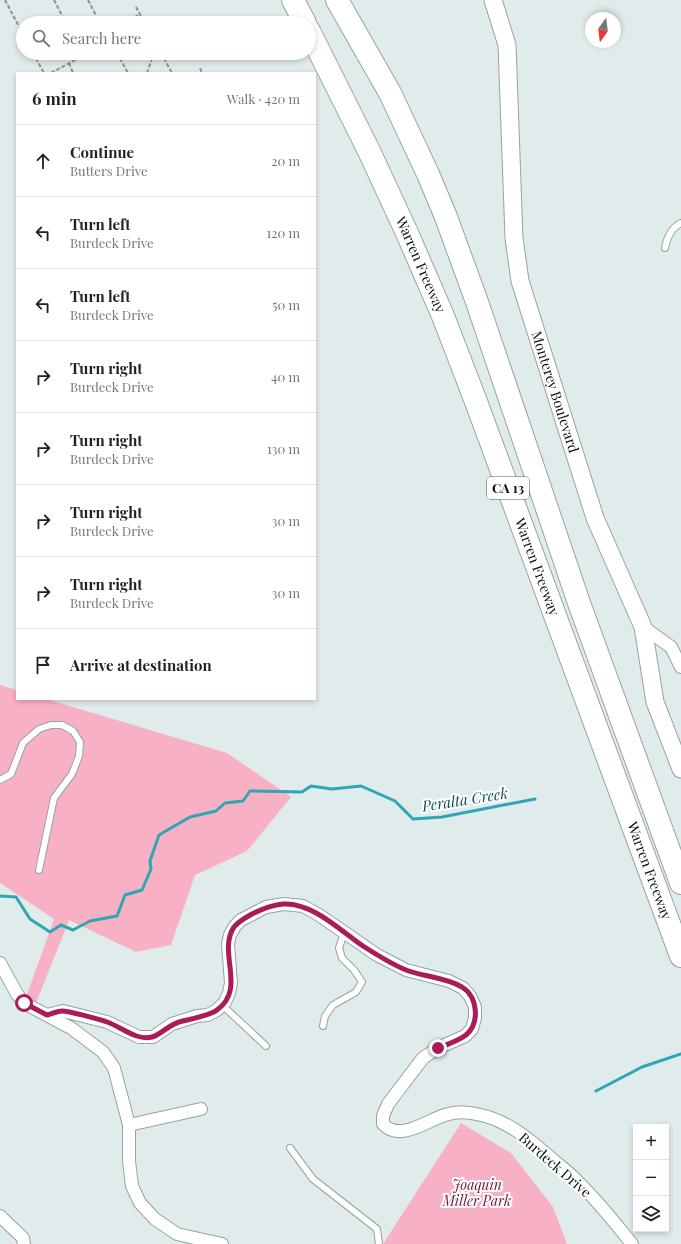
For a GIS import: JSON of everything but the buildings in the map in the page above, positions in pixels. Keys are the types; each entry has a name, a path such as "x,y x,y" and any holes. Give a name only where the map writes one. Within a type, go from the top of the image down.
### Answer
{"highway":[{"path":"293,0 301,16"},
{"name":"Warren Freeway","path":"337,0 390,93 428,174 446,217 477,302 579,603 681,883"},
{"name":"Warren Freeway","path":"316,45 368,151 443,316 478,406 681,956"}],"street":[{"name":"Monterey Boulevard","path":"493,0 507,45 514,238 520,281 595,518 643,627 655,702 681,769"},
{"path":"643,627 671,647 681,667"},
{"name":"Burdeck Drive","path":"222,1005 230,993 231,983 228,944 230,935 235,926 241,920 266,907 284,904 303,906 319,914 377,955 406,970 449,981 463,988 470,996 475,1007 475,1018 472,1029 465,1036 438,1048 423,1058 388,1104 383,1116 384,1124 389,1130 408,1130 445,1115 465,1112 483,1116 508,1125 531,1141 579,1182 632,1244"},
{"path":"0,963 17,994 24,1003 71,1028 103,1052 114,1068 129,1125 129,1161 132,1186 140,1203 155,1219 177,1234 222,1244"},
{"path":"47,1015 63,1011 107,1022 139,1037 153,1037 172,1024 197,1016 208,1015 222,1005"},
{"path":"129,1125 202,1109"},
{"path":"0,1216 23,1238 24,1244"}],"lane":[{"path":"665,248 668,235 674,227 681,223"},
{"path":"0,780 11,774 23,744 39,729 62,725 73,731 80,742 79,756 72,774 54,798 39,870"},
{"path":"324,1026 325,1016 333,1005 356,992 362,982 354,970 342,958 339,948 344,933"},
{"path":"222,1005 266,1046"},
{"path":"290,1148 313,1179 377,1229 379,1244"}],"path":[{"path":"5,0 16,21"},
{"path":"54,0 62,16"},
{"path":"88,0 96,16"},
{"path":"136,7 140,14 136,16"},
{"path":"37,60 43,72"},
{"path":"53,72 74,60"},
{"path":"121,60 127,72"},
{"path":"147,72 152,60"},
{"path":"165,60 171,72"},
{"path":"69,63 73,72"},
{"path":"200,68 202,72"}],"green space":[{"path":"0,685 16,690 16,700 49,700 227,753 291,797 247,851 195,875 171,945 136,952 69,920 34,1008 24,1003 54,919 0,883"},
{"name":"Joaquin Miller Park","path":"461,1123 511,1153 553,1207 567,1244 383,1244"}],"waterway":[{"name":"Peralta Creek","path":"0,896 16,897 30,919 50,932 61,925 73,930 90,921 117,916 125,895 142,890 151,869 150,861 159,835 190,817 216,811 225,803 243,801 250,791 302,792 311,786 332,789 361,786 395,801 413,819 442,817 535,799"},
{"path":"596,1091 642,1067 681,1054"}],"route":[{"path":"24,1003 47,1015 63,1011 107,1022 139,1037 153,1037 172,1024 197,1016 208,1015 217,1010 225,1002 230,993 231,983 228,944 230,935 235,926 241,920 266,907 284,904 303,906 319,914 348,936 377,955 406,970 449,981 463,988 470,996 475,1007 475,1018 472,1029 465,1036 438,1048"}]}
